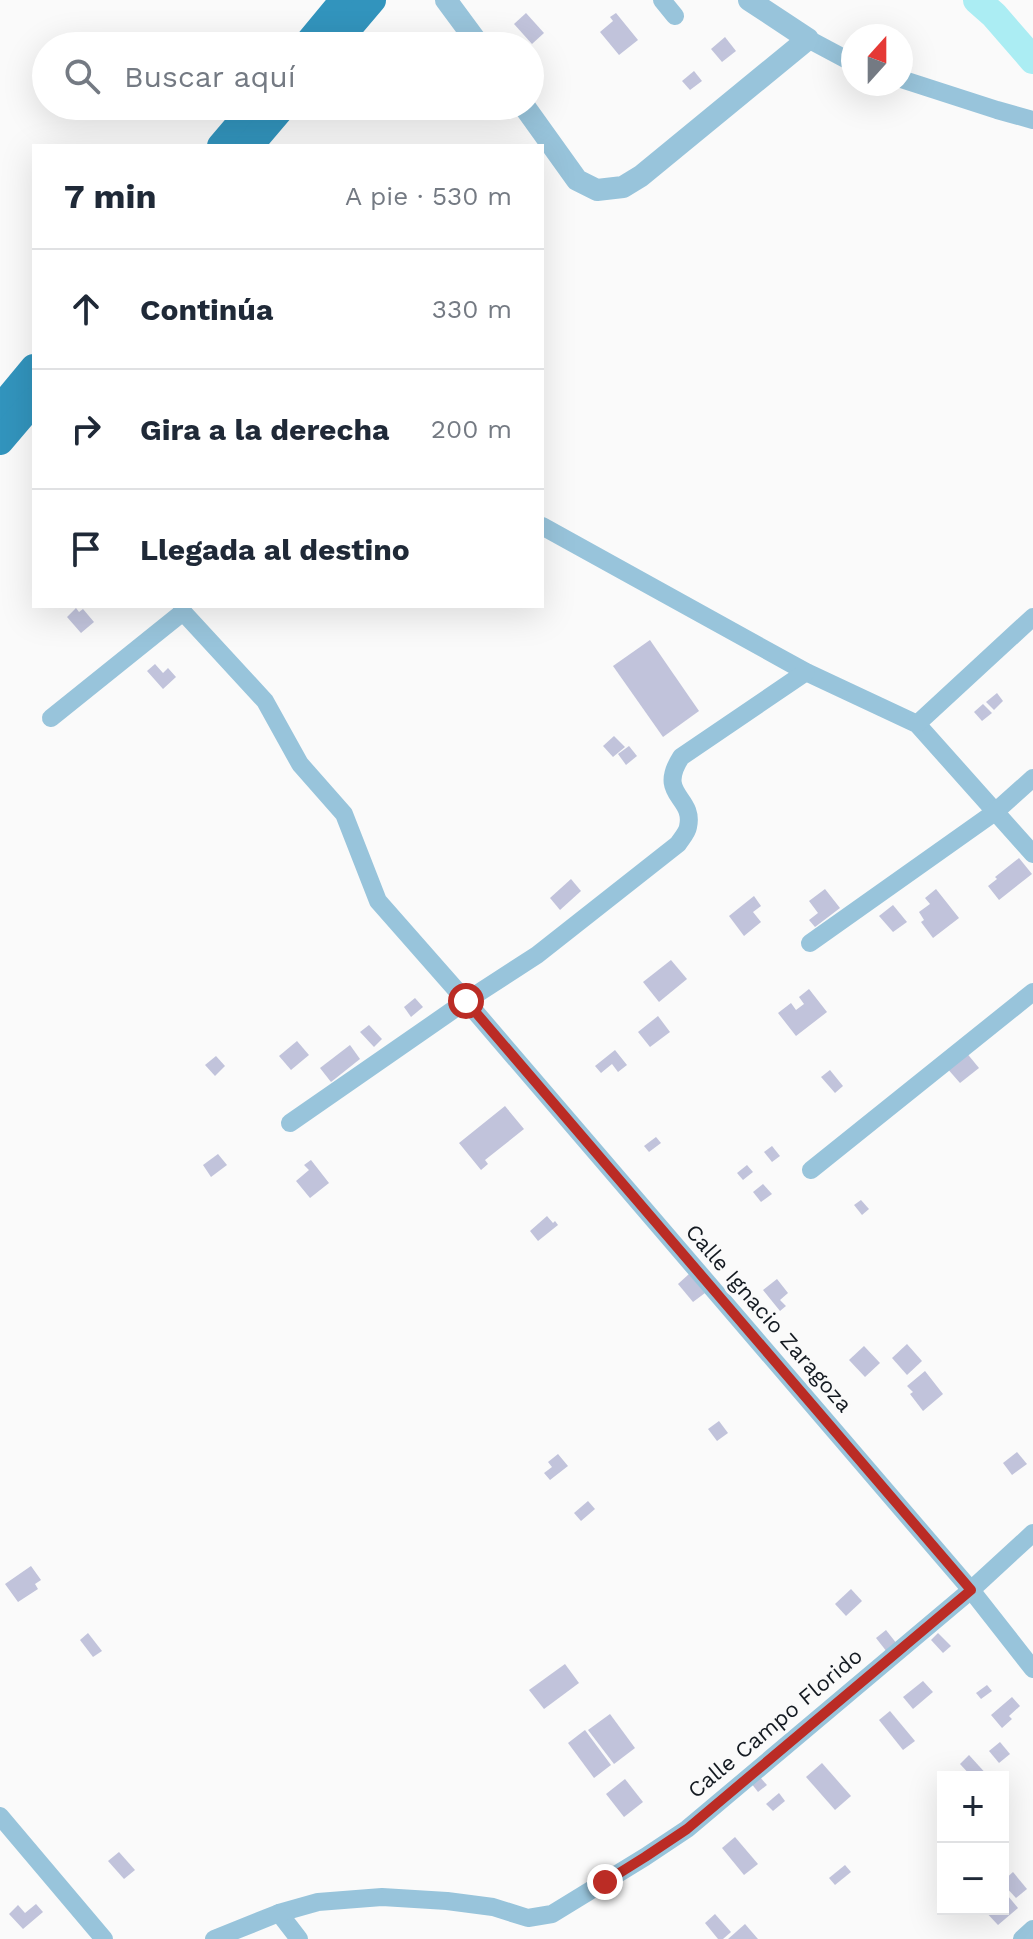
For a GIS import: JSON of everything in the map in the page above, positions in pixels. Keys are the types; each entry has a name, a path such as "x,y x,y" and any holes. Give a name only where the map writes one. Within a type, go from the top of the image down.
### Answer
{"main road":[{"path":"318,32 344,0"},
{"path":"345,32 372,0"},
{"path":"223,144 243,120"},
{"path":"251,144 271,120"},
{"path":"0,409 32,370"},
{"path":"0,441 32,403"}],"street":[{"path":"446,0 470,32"},
{"path":"662,0 675,16"},
{"path":"749,0 841,57"},
{"path":"534,120 577,180 597,190 623,187 641,176 808,39"},
{"path":"913,83 1033,120"},
{"path":"544,527 806,672 917,724 1033,854"},
{"path":"51,718 182,609"},
{"name":"Calle Ignacio Zaragoza","path":"182,609 265,701 300,764 344,814 378,901 971,1590 1033,1669"},
{"path":"917,724 1033,617"},
{"path":"290,1123 537,955 678,844 688,829 688,812 672,786 672,771 681,757 806,672"},
{"path":"810,943 995,812 1033,778"},
{"path":"811,1170 1033,992"},
{"name":"Calle Campo Florido","path":"279,1913 318,1902 382,1897 493,1907 528,1918 552,1914 687,1829 971,1590 1033,1533"},
{"path":"0,1816 104,1939"},
{"path":"214,1939 279,1913 299,1939"},
{"path":"1022,1939 1033,1929"}],"building":[{"path":"526,13 543,32 521,32 514,24"},
{"path":"616,13 638,40 619,55 600,32 613,21 610,17"},
{"path":"725,37 736,51 722,62 711,49"},
{"path":"694,71 702,81 690,90 682,81"},
{"path":"76,608 79,612 83,609 94,622 81,633 67,617"},
{"path":"650,640 699,711 663,737 613,666"},
{"path":"155,664 163,673 168,668 176,677 163,689 147,671"},
{"path":"997,693 1003,701 994,710 986,702"},
{"path":"983,704 992,713 982,721 974,712"},
{"path":"614,736 625,747 613,757 603,746"},
{"path":"629,746 637,756 626,765 618,754"},
{"path":"1019,858 1032,874 999,900 988,886"},
{"path":"571,879 581,891 560,910 550,898"},
{"path":"825,889 840,908 815,927 809,920 818,913 809,901"},
{"path":"936,889 959,918 933,938 921,922 924,920 919,912 930,904 925,898"},
{"path":"754,896 761,906 753,912 761,922 744,936 729,916"},
{"path":"893,905 907,922 893,932 879,916"},
{"path":"671,960 687,979 659,1002 643,982"},
{"path":"809,989 827,1012 796,1036 778,1013 791,1003 796,1010 804,1004 799,997"},
{"path":"415,998 423,1007 411,1017 404,1007"},
{"path":"658,1016 670,1032 650,1047 638,1032"},
{"path":"369,1025 382,1039 374,1047 360,1032"},
{"path":"297,1041 309,1055 291,1070 279,1056"},
{"path":"350,1045 360,1059 331,1082 320,1068"},
{"path":"615,1050 627,1065 618,1072 612,1064 601,1073 595,1066"},
{"path":"965,1051 979,1068 960,1083 946,1067"},
{"path":"216,1056 225,1066 215,1076 205,1065"},
{"path":"830,1070 843,1086 835,1093 821,1077"},
{"path":"505,1106 524,1129 485,1160 488,1164 481,1170 459,1143"},
{"path":"656,1137 661,1143 649,1152 644,1146"},
{"path":"772,1146 780,1156 772,1162 764,1152"},
{"path":"218,1154 227,1165 211,1177 203,1165"},
{"path":"311,1160 329,1183 310,1198 296,1181 309,1170 304,1165"},
{"path":"747,1165 753,1172 743,1180 737,1173"},
{"path":"763,1184 772,1194 761,1202 753,1192"},
{"path":"861,1200 869,1209 862,1215 854,1205"},
{"path":"547,1216 558,1225 538,1241 530,1231"},
{"path":"689,1274 705,1293 693,1302 678,1284"},
{"path":"777,1279 788,1293 780,1300 786,1306 780,1311 763,1290"},
{"path":"907,1344 922,1361 907,1375 892,1358"},
{"path":"864,1346 880,1363 865,1377 849,1360"},
{"path":"925,1371 943,1394 923,1411 907,1386"},
{"path":"719,1421 728,1433 717,1441 708,1429"},
{"path":"1017,1452 1027,1464 1012,1475 1003,1463"},
{"path":"558,1454 568,1466 550,1480 544,1473 552,1467 548,1462"},
{"path":"588,1501 595,1509 581,1521 574,1513"},
{"path":"31,1566 41,1580 35,1584 38,1589 18,1602 5,1584"},
{"path":"851,1589 862,1601 846,1616 835,1604"},
{"path":"886,1630 897,1644 887,1652 876,1638"},
{"path":"88,1633 102,1651 93,1657 80,1640"},
{"path":"938,1633 951,1646 943,1653 931,1640"},
{"path":"565,1664 579,1683 544,1709 529,1690"},
{"path":"923,1681 933,1692 913,1709 903,1697"},
{"path":"987,1685 992,1691 981,1699 976,1693"},
{"path":"1012,1697 1020,1706 1002,1728 991,1715"},
{"path":"890,1711 915,1741 903,1750 879,1720"},
{"path":"610,1714 635,1748 614,1764 588,1730"},
{"path":"585,1730 611,1765 594,1778 568,1743"},
{"path":"1000,1742 1010,1754 999,1763 989,1751"},
{"path":"969,1755 984,1771 966,1771 960,1764"},
{"path":"822,1763 851,1796 835,1810 806,1777"},
{"path":"759,1776 767,1785 758,1792 751,1783"},
{"path":"625,1779 643,1802 624,1817 606,1794"},
{"path":"779,1793 785,1801 773,1811 766,1804"},
{"path":"735,1837 758,1864 744,1875 722,1848"},
{"path":"119,1852 135,1870 124,1879 108,1861"},
{"path":"845,1865 851,1872 835,1885 829,1878"},
{"path":"1013,1872 1027,1889 1016,1898 1009,1890 1009,1876"},
{"path":"1009,1897 1018,1908 998,1925 989,1915 1009,1915"},
{"path":"36,1904 43,1912 23,1929 9,1914 18,1905 25,1913"},
{"path":"715,1914 731,1932 723,1939 718,1939 705,1923"},
{"path":"745,1924 758,1939 728,1939"}],"waterway":[{"path":"977,0 1033,60"}],"route":[{"path":"466,1001 971,1590 687,1829 605,1882"}]}
